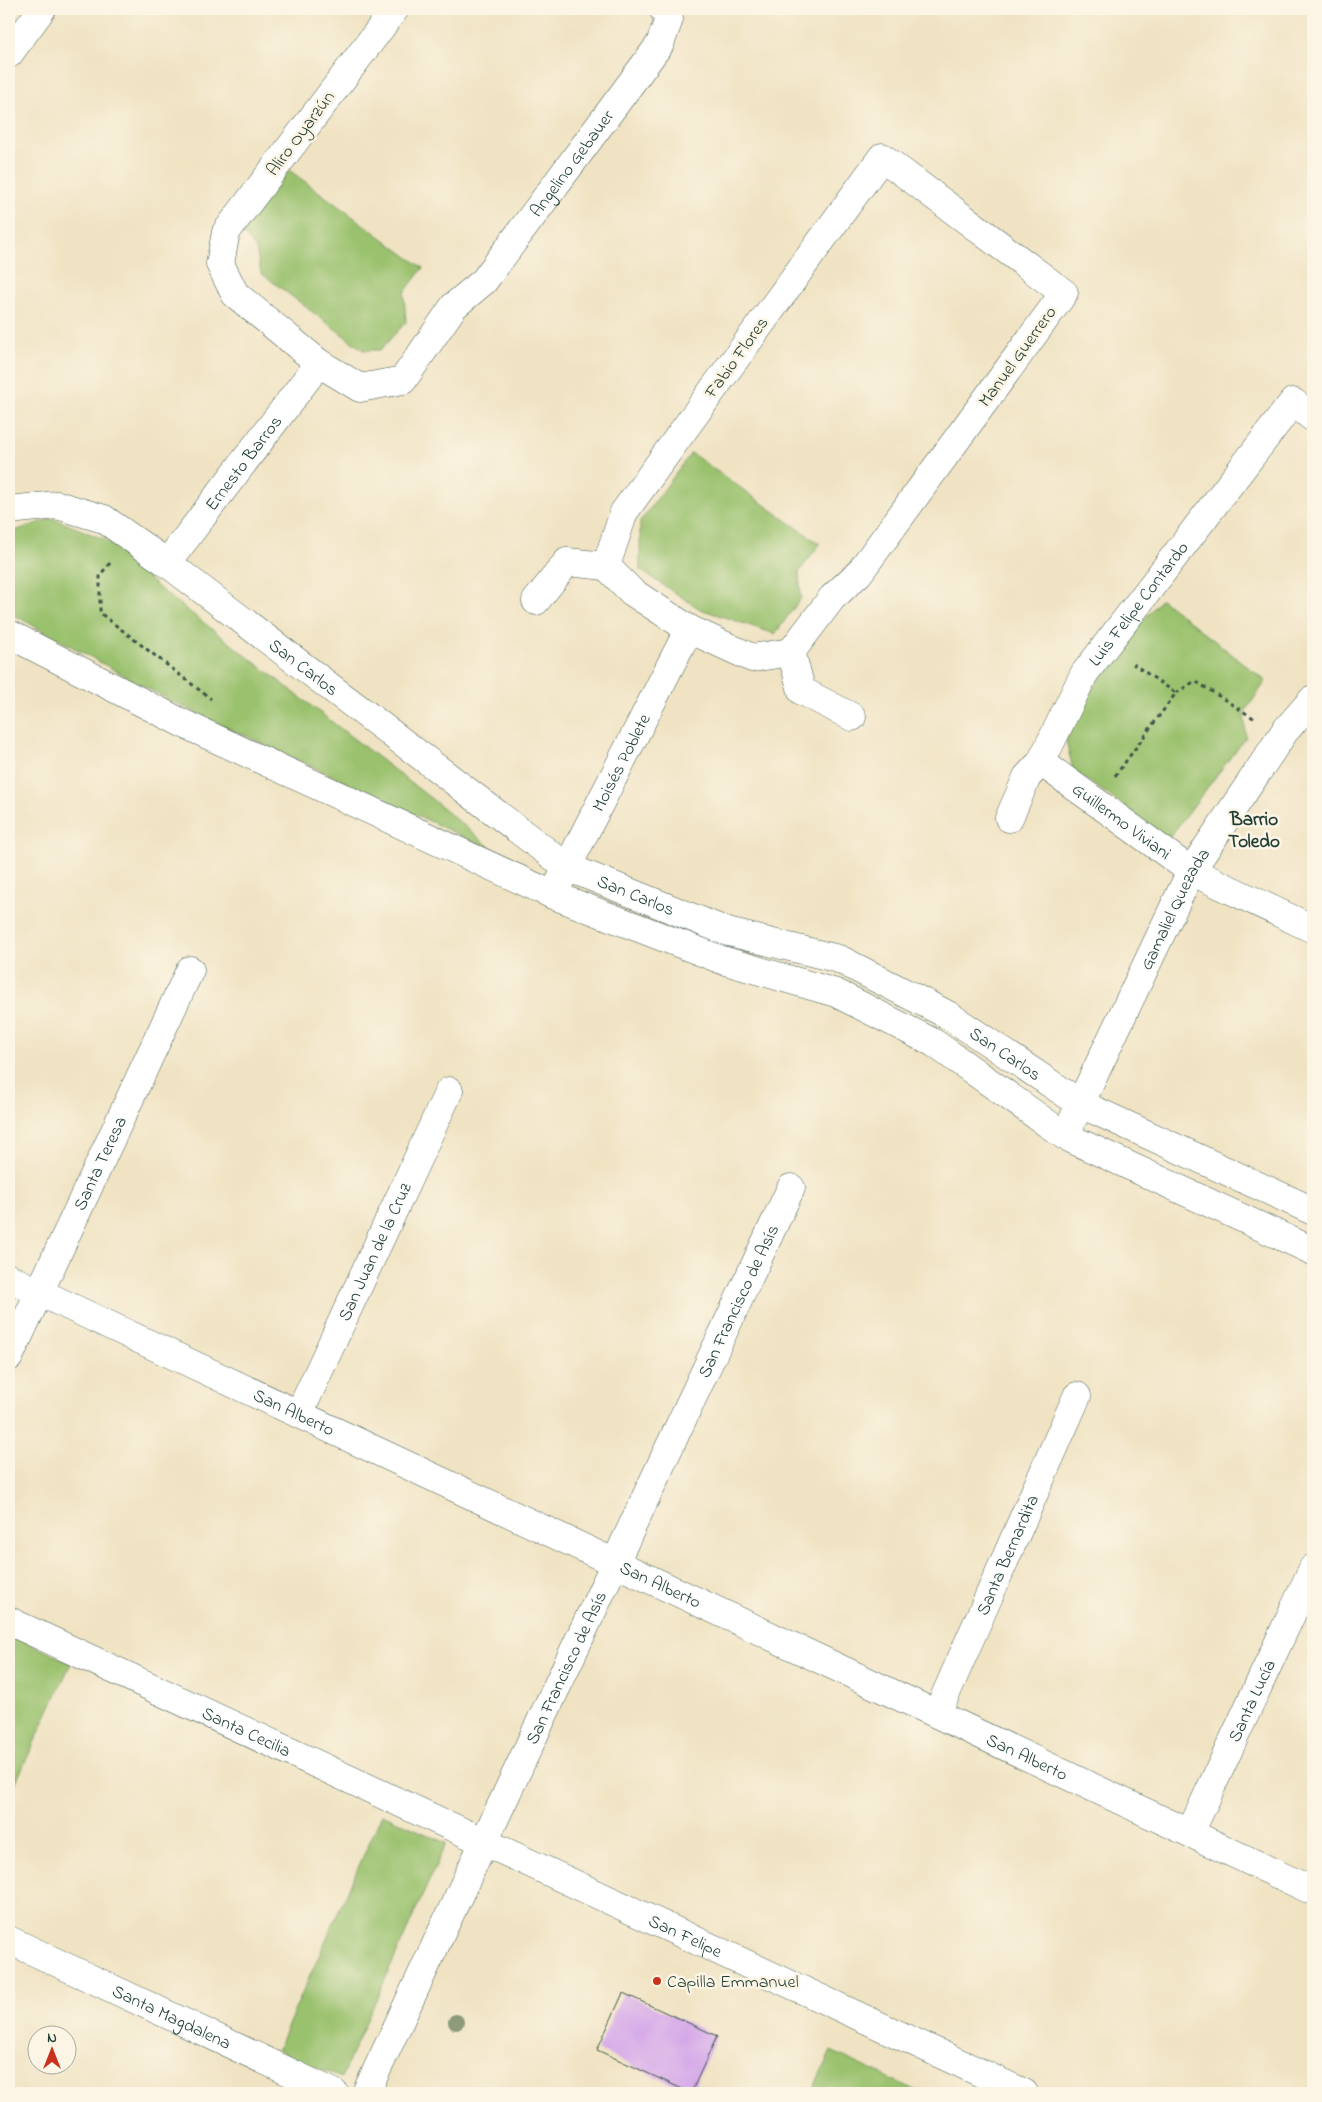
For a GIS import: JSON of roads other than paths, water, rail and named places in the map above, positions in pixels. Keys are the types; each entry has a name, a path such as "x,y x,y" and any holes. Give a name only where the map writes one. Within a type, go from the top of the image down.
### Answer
{"street":[{"path":"9,54 42,9"},
{"name":"Aliro Oyarzún","path":"319,363 235,294 220,264 226,232 395,9"},
{"name":"Angelino Gebauer","path":"319,363 360,388 403,380 454,306 484,281 660,44 670,19 663,9"},
{"name":"Fabio Flores","path":"606,566 624,512 882,157"},
{"name":"Manuel Guerrero","path":"790,652 832,598 859,573 1064,293 882,157"},
{"name":"Ernesto Barros","path":"166,563 319,363"},
{"name":"Luis Felipe Contardo","path":"1009,818 1027,778 1041,762 1084,674 1303,410"},
{"name":"San Carlos","path":"9,510 57,505 104,519 166,563 567,867 728,932 839,959 948,1015 1080,1104 1313,1210"},
{"path":"536,601 567,562 606,566 632,592 689,629 752,658 790,652 802,691 852,717"},
{"name":"Moisés Poblete","path":"553,895 689,629"},
{"name":"San Carlos","path":"9,634 182,723 553,895 722,960 836,993 934,1043 1065,1136 1313,1250"},
{"name":"Gamaliel Quezada","path":"1065,1136 1191,871 1285,731 1313,699"},
{"name":"Guillermo Viviani","path":"1041,762 1191,871 1313,929"},
{"name":"Santa Teresa","path":"9,1357 190,970"},
{"name":"San Juan de la Cruz","path":"299,1414 449,1091"},
{"name":"San Francisco de Asís","path":"366,2093 792,1188"},
{"name":"San Alberto","path":"9,1278 1313,1891"},
{"name":"Santa Bernardita","path":"937,1714 1077,1396"},
{"name":"Santa Lucía","path":"1190,1833 1313,1568"},
{"name":"Santa Cecilia","path":"9,1621 484,1843"},
{"name":"San Felipe","path":"484,1843 1024,2093"},
{"name":"Santa Magdalena","path":"9,1940 334,2093"}],"place":[{"name":"Capilla Emmanuel","path":"657,1981"}],"district":[{"name":"Barrio Toledo","path":"1254,829"}]}
